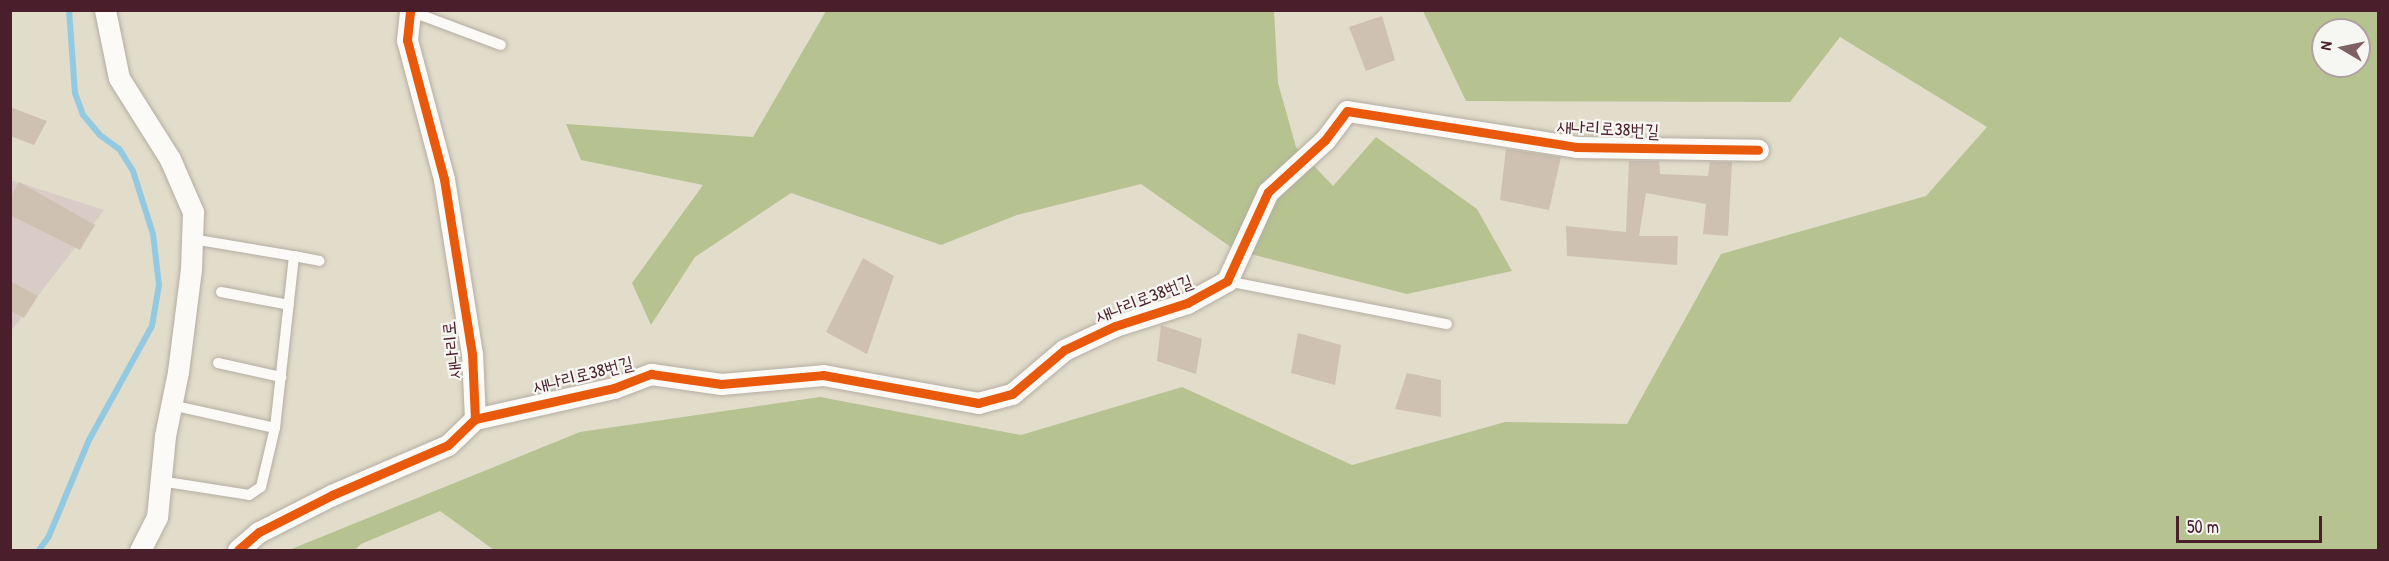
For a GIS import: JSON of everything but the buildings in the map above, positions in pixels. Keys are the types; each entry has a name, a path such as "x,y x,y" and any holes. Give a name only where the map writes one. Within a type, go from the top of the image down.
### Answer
{"street":[{"path":"105,10 118,78 170,159 193,212 190,280 160,482 157,517 140,550"},
{"name":"새나리로","path":"410,11 408,40 444,180 472,354 475,419"},
{"name":"새나리로38번길","path":"475,419 614,388 651,374 721,384 823,375 978,403 1012,393 1064,350 1116,326 1187,303 1227,281 1268,192 1325,140 1347,111 1576,147 1758,150"},
{"path":"238,550 259,532 332,495 448,445 475,419"}],"lane":[{"path":"410,11 501,45"},
{"path":"192,239 320,261"},
{"path":"160,482 249,495 261,487 275,428 294,256"},
{"path":"1227,281 1447,324"},
{"path":"221,292 289,305"},
{"path":"218,363 281,377"},
{"path":"171,405 275,428"}],"shaded area":[{"path":"11,180 104,210 11,331"}],"green space":[{"path":"826,11 1274,11 1278,83 1296,147 1333,186 1376,137 1477,209 1512,271 1407,294 1235,250 1141,184 1017,215 941,245 791,193 695,257 651,325 632,283 703,185 581,160 566,124 753,137"},
{"path":"1423,11 2378,11 2378,550 494,550 440,511 361,544 355,550 289,550 580,432 820,397 1021,435 1182,387 1352,465 1505,422 1627,424 1721,254 1926,196 1987,127 1840,37 1790,102 1466,101"}],"waterway":[{"path":"39,550 49,536 89,440 152,326 159,285 153,234 133,171 119,149 100,135 83,115 75,93 69,10"}],"cycle path":[{"path":"238,550 259,532 332,495 448,445 475,419 472,354 444,179 407,40 410,10"},
{"path":"475,419 614,388 651,374 721,384 823,375 978,403 1012,394 1064,350 1115,326 1187,303 1227,281 1268,192 1325,140 1347,111 1576,147 1758,150"}]}
